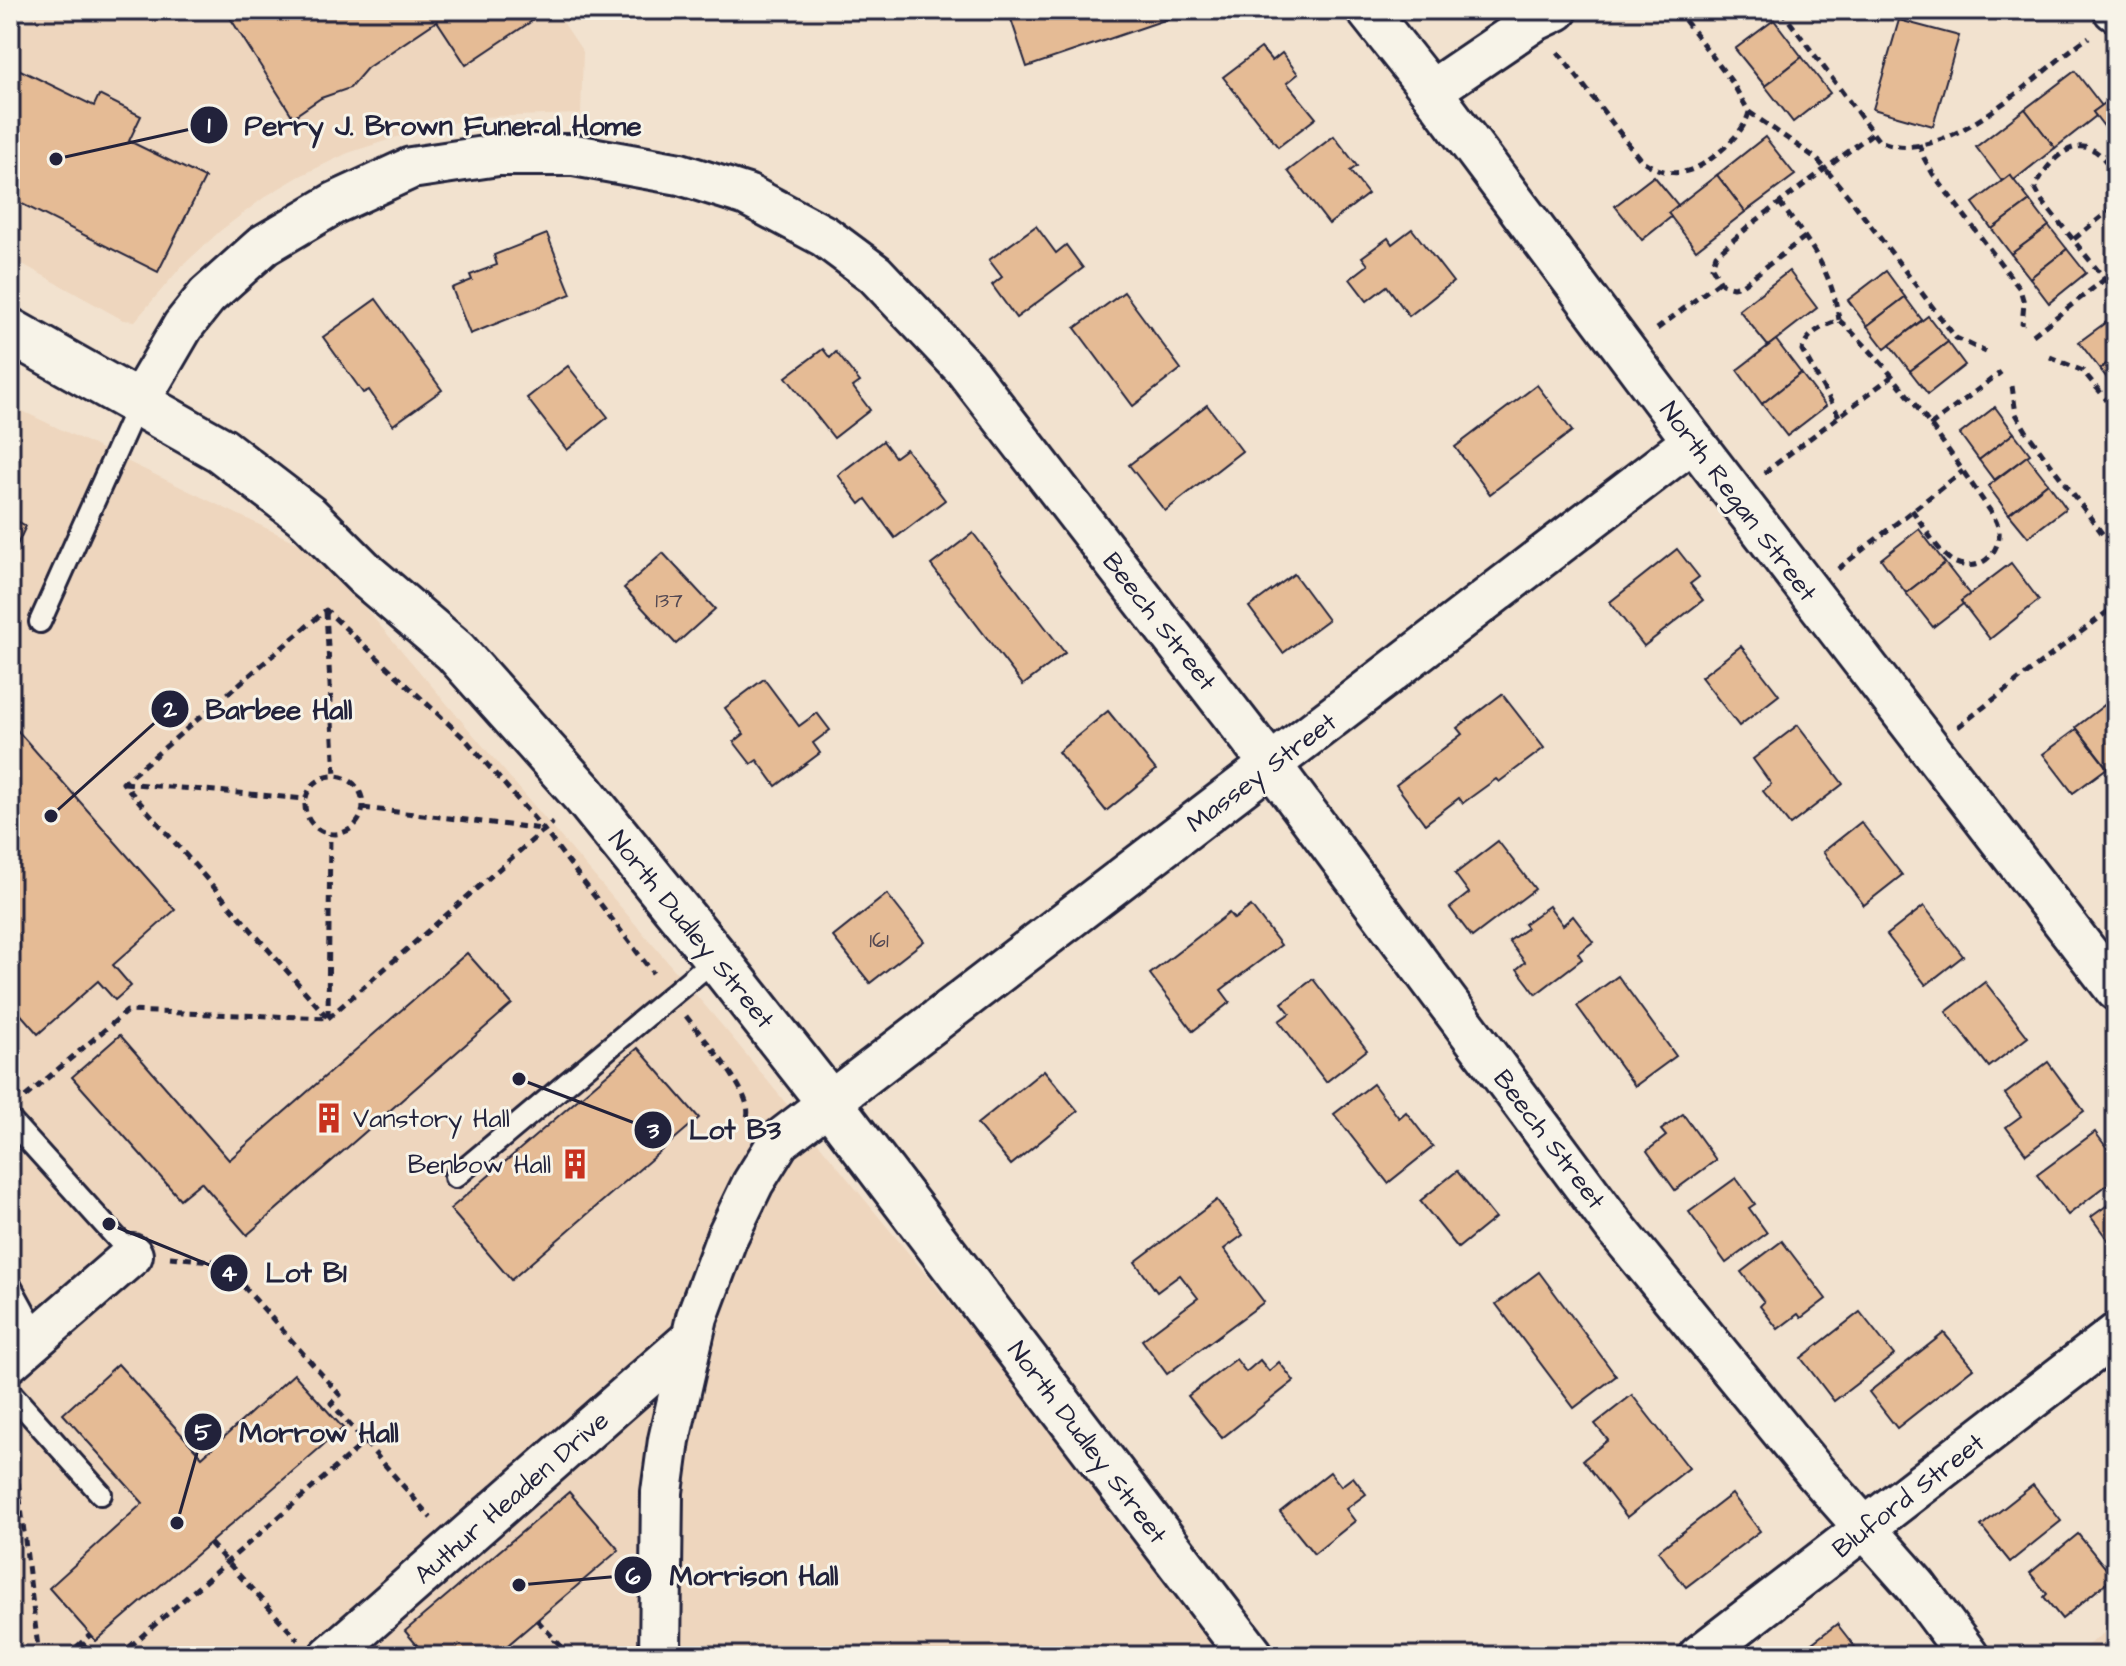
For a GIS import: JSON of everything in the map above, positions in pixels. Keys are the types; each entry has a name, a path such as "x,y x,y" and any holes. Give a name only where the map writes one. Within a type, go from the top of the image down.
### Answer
{"street":[{"name":"North Regan Street","path":"1367,10 1808,592 2116,990"},
{"path":"1431,91 1546,16"},
{"name":"Beech Street","path":"138,403 183,326 207,296 264,245 335,203 411,168 498,155 574,155 680,174 747,195 824,236 875,274 965,369 1271,765 1614,1226 1816,1473 1867,1527 1916,1586 1968,1656"},
{"name":"North Dudley Street","path":"10,331 221,450 308,517 367,576 455,651 584,795 716,958 1251,1656"},
{"name":"Massey Street","path":"660,1656 662,1492 669,1440 692,1338 727,1237 753,1183 779,1141 1693,441"},
{"path":"24,1348 132,1255"},
{"name":"Bluford Street","path":"1699,1656 2116,1334"},
{"name":"Authur Headen Drive","path":"330,1656 692,1338"}],"lane":[{"path":"40,622 138,403"},
{"path":"455,1177 716,958"},
{"path":"14,1112 132,1255"},
{"path":"10,1285 24,1348"},
{"path":"10,1392 101,1494"}],"path":[{"path":"1677,10 1732,82 1749,112 1825,167 1956,338 1986,352"},
{"path":"1781,10 1878,140 1890,146 1906,147 1960,131 2108,18"},
{"path":"1546,16 1640,159 1653,168 1677,173 1692,171 1709,162 1739,132 1749,112"},
{"path":"1805,237 1742,285 1733,287 1722,284 1712,267 1716,255 1779,202 1873,133"},
{"path":"1919,144 1933,174 2020,289 2024,303 2022,325"},
{"path":"2116,176 2098,152 2088,147 2074,148 2051,160 2035,188 2116,293"},
{"path":"1779,202 1828,274 1839,320 1930,426 1999,525 1999,535 1990,557 1973,566 1948,558 1912,510"},
{"path":"2074,239 2116,205"},
{"path":"2033,335 2105,279"},
{"path":"1626,352 1720,281"},
{"path":"1839,320 1812,334 1802,350 1839,416"},
{"path":"2050,357 2083,371 2116,411"},
{"path":"1930,426 2001,372"},
{"path":"1734,495 1891,377"},
{"path":"2012,386 2016,414 2028,434 2116,552"},
{"path":"1808,592 1963,471"},
{"path":"1929,748 2116,605"},
{"path":"326,610 335,776"},
{"path":"123,783 326,610"},
{"path":"326,610 466,740 544,830 743,1091 750,1110 745,1124"},
{"path":"335,776 353,783 359,790 363,808 356,825 340,834 330,834 314,826 305,809 306,799 316,783 335,776"},
{"path":"123,783 306,799"},
{"path":"123,783 328,1018"},
{"path":"14,1112 127,1011 328,1018 584,795"},
{"path":"363,808 544,830"},
{"path":"328,1018 330,834"},
{"path":"132,1255 222,1262 340,1395 331,1403 428,1514"},
{"path":"12,1434 39,1656"},
{"path":"119,1656 365,1442"},
{"path":"210,1543 295,1637"},
{"path":"537,1620 570,1656"},
{"path":"66,1656 90,1635"},
{"path":"550,1656 555,1640"},
{"path":"82,1643 94,1656"}],"shaded area":[{"path":"44,10 555,10 583,52 581,114 479,117 416,131 348,153 266,196 220,231 181,267 135,321 123,320 10,257 10,33"},
{"path":"10,405 318,553 731,1036 1238,1656 10,1656"},
{"path":"2116,1624 2116,1656 2073,1656"}],"building":[{"path":"239,10 525,10 532,21 466,65 437,21 367,68 350,88 321,98 293,117 229,16"},
{"path":"1008,10 1194,10 1027,67"},
{"path":"1774,20 1802,57 1765,86 1735,49"},
{"path":"1899,20 1959,36 1933,126 1873,109"},
{"path":"1261,48 1272,61 1282,53 1298,74 1287,83 1316,118 1278,147 1223,77"},
{"path":"1802,57 1830,93 1793,122 1765,86"},
{"path":"10,65 94,106 99,95 141,116 129,141 205,178 158,272 10,198"},
{"path":"2075,71 2102,106 2093,112 2096,116 2055,148 2025,109"},
{"path":"2116,95 2116,142 2093,112"},
{"path":"2025,109 2055,148 2014,180 2010,175 2002,181 1976,147"},
{"path":"1334,136 1357,166 1350,171 1368,194 1329,224 1288,171"},
{"path":"1765,137 1795,175 1745,212 1717,175"},
{"path":"1717,175 1745,212 1696,250 1668,213"},
{"path":"2010,175 2030,201 1992,229 1973,203"},
{"path":"1654,176 1678,205 1668,213 1671,217 1642,240 1615,206"},
{"path":"2030,201 2049,226 2011,254 1992,229"},
{"path":"1036,226 1056,253 1066,245 1083,268 1016,318 992,285 1002,277 989,260"},
{"path":"2049,226 2067,249 2030,278 2011,254"},
{"path":"1412,229 1453,282 1409,316 1387,286 1367,301 1350,279 1368,265 1362,257 1388,238 1392,244"},
{"path":"547,234 571,294 470,334 452,288 472,280 470,275 497,265 494,255"},
{"path":"2067,249 2086,273 2049,303 2030,278"},
{"path":"1789,271 1817,308 1768,346 1739,310"},
{"path":"1886,271 1905,297 1867,326 1848,300"},
{"path":"1124,292 1181,369 1133,406 1075,328"},
{"path":"1905,297 1922,320 1885,349 1867,326"},
{"path":"376,299 442,390 393,425 369,390 363,393 323,337"},
{"path":"2116,315 2116,356 2100,369 2079,342"},
{"path":"1928,316 1948,342 1910,371 1890,345"},
{"path":"1776,340 1801,373 1762,404 1737,370"},
{"path":"1948,342 1965,365 1928,394 1910,371"},
{"path":"823,349 830,358 836,352 860,382 853,387 870,410 834,438 786,377"},
{"path":"2116,356 2116,390 2100,369"},
{"path":"568,366 608,417 567,450 527,398"},
{"path":"1801,373 1826,406 1787,436 1762,404"},
{"path":"1537,385 1572,431 1490,494 1455,447"},
{"path":"1207,405 1242,451 1165,511 1129,465"},
{"path":"1995,407 2014,433 1979,460 1960,434"},
{"path":"2014,433 2030,454 1994,480 1979,460"},
{"path":"883,441 895,457 906,449 945,500 895,538 866,499 860,504 838,475"},
{"path":"2027,456 2048,483 2009,514 1988,486"},
{"path":"2048,483 2066,508 2028,537 2009,514"},
{"path":"10,517 26,526 10,560"},
{"path":"1919,529 1945,563 1906,593 1881,559"},
{"path":"973,533 1065,653 1023,685 931,565"},
{"path":"1677,549 1699,577 1690,584 1703,600 1644,646 1610,602"},
{"path":"663,553 715,609 676,644 624,588"},
{"path":"1945,563 1970,595 1933,627 1906,593"},
{"path":"2011,563 2039,600 1990,639 1961,601"},
{"path":"1294,574 1328,620 1283,653 1249,607"},
{"path":"1741,646 1779,695 1739,726 1701,677"},
{"path":"764,679 799,726 817,713 830,730 813,743 820,753 776,786 757,760 751,764 734,742 744,734 725,708"},
{"path":"1502,694 1544,748 1499,782 1496,779 1463,803 1459,798 1425,824 1396,785 1462,734 1457,728"},
{"path":"2116,696 2116,768 2111,772 2076,727"},
{"path":"1108,711 1156,770 1106,811 1058,752"},
{"path":"10,722 175,910 113,965 131,986 115,1000 98,981 38,1034 10,1002"},
{"path":"1798,725 1843,784 1790,825 1763,791 1771,784 1753,759"},
{"path":"2077,729 2107,768 2073,793 2043,754"},
{"path":"1861,822 1902,875 1864,905 1823,852"},
{"path":"1498,841 1535,889 1472,937 1450,908 1469,893 1455,874"},
{"path":"887,894 924,941 870,983 833,937"},
{"path":"1251,906 1281,945 1221,990 1230,1002 1193,1031 1150,974 1229,913 1234,919"},
{"path":"1549,906 1563,925 1573,916 1593,942 1578,953 1582,959 1536,994 1517,969 1525,962 1509,941 1527,928 1524,924"},
{"path":"1924,906 1963,956 1926,985 1887,935"},
{"name":"Vanstory Hall","path":"467,953 512,1004 247,1235 201,1182 180,1199 72,1077 120,1035 229,1160"},
{"path":"1618,976 1676,1056 1635,1086 1577,1006"},
{"path":"1313,979 1367,1050 1326,1082 1279,1021 1290,1013 1282,1003"},
{"path":"1985,982 2028,1037 1989,1067 1946,1012"},
{"name":"Benbow Hall","path":"638,1048 699,1118 511,1280 450,1209"},
{"path":"2048,1062 2084,1111 2026,1154 2006,1127 2021,1116 2005,1094"},
{"path":"1044,1070 1078,1111 1011,1165 977,1124"},
{"path":"1373,1084 1399,1118 1406,1112 1433,1147 1388,1183 1334,1114"},
{"path":"1683,1114 1716,1160 1675,1190 1647,1151 1666,1136 1661,1130"},
{"path":"2095,1132 2116,1160 2116,1178 2068,1215 2037,1175"},
{"path":"1457,1171 1495,1218 1458,1248 1420,1201"},
{"path":"1736,1178 1755,1204 1749,1208 1767,1233 1726,1263 1689,1212"},
{"path":"2116,1199 2116,1251 2091,1217"},
{"path":"1217,1200 1243,1235 1224,1249 1264,1302 1167,1374 1142,1340 1198,1298 1180,1275 1157,1292 1135,1262"},
{"path":"1782,1241 1826,1299 1801,1318 1798,1314 1778,1329 1760,1306 1764,1302 1741,1272"},
{"path":"1539,1272 1616,1376 1574,1408 1496,1304"},
{"path":"1860,1312 1894,1355 1834,1401 1801,1358"},
{"path":"1944,1333 1973,1368 1897,1428 1869,1392"},
{"path":"1236,1359 1246,1372 1260,1360 1269,1371 1279,1362 1294,1381 1222,1438 1188,1396"},
{"path":"118,1364 202,1457 294,1374 343,1428 96,1641 49,1588 143,1503 63,1414"},
{"path":"1632,1395 1689,1468 1627,1517 1583,1460 1608,1440 1595,1424"},
{"path":"1330,1472 1341,1486 1353,1477 1366,1494 1346,1509 1355,1521 1314,1554 1280,1512"},
{"path":"2033,1485 2061,1521 2010,1562 1981,1526"},
{"path":"569,1492 619,1550 495,1656 426,1656 405,1631"},
{"path":"1732,1494 1760,1531 1686,1587 1658,1551"},
{"path":"2078,1534 2113,1577 2062,1619 2030,1573"},
{"path":"1837,1624 1862,1656 1795,1656"}],"place":[{"name":"Perry J. Brown Funeral Home","path":"56,159"},
{"name":"Barbee Hall","path":"51,816"},
{"name":"Lot B3","path":"519,1079"},
{"name":"Vanstory Hall","path":"329,1118"},
{"name":"Benbow Hall","path":"575,1164"},
{"name":"Lot B1","path":"109,1224"},
{"name":"Morrow Hall","path":"177,1523"},
{"name":"Morrison Hall","path":"519,1585"}]}
